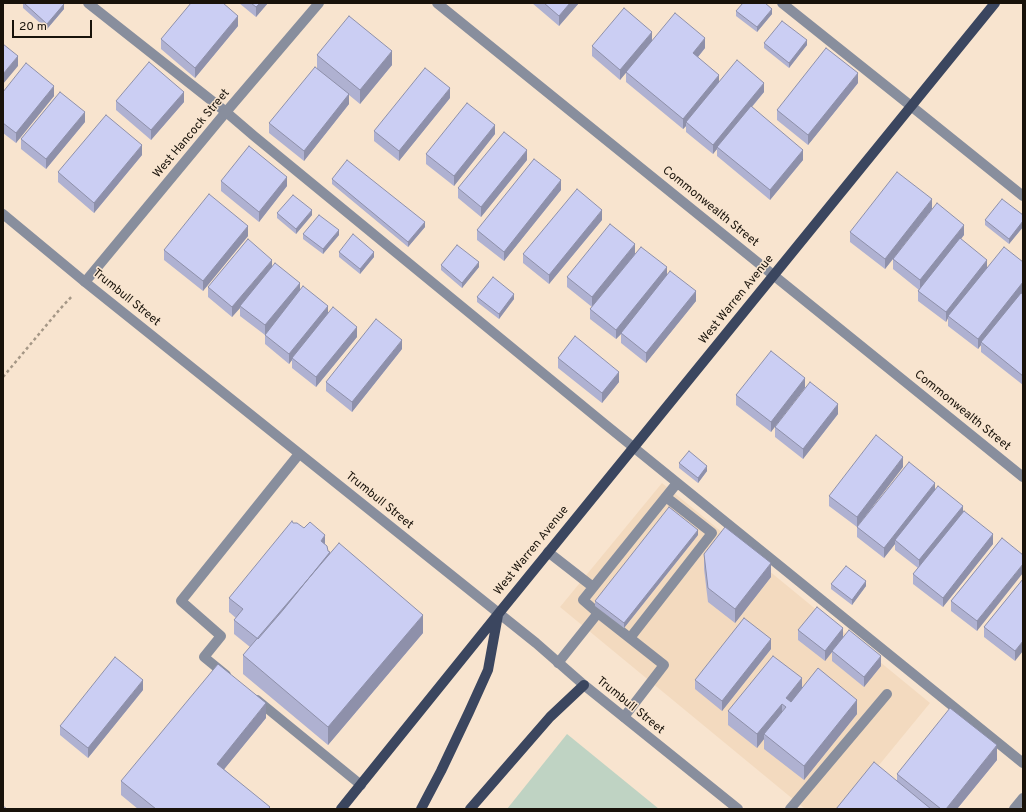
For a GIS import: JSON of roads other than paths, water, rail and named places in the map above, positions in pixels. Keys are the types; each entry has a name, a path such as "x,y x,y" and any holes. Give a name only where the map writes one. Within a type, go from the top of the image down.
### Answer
{"main road":[{"name":"West Warren Avenue","path":"341,809 498,613 995,3"},
{"name":"West Warren Avenue","path":"421,809 470,712 488,670 498,613"},
{"path":"470,809 550,717 584,685"}],"street":[{"path":"88,3 226,112 677,483 1023,763"},
{"name":"West Hancock Street","path":"85,282 226,112 319,3"},
{"name":"Commonwealth Street","path":"437,3 1023,478"},
{"path":"782,3 1023,196"},
{"name":"Trumbull Street","path":"3,214 85,282 498,613 584,685 738,809"},
{"path":"234,682 204,657 221,636 181,601 299,454"},
{"path":"624,717 664,666 583,600 677,483"},
{"path":"630,638 712,533 666,497"},
{"path":"642,527 651,535"},
{"path":"622,550 632,559"},
{"path":"548,552 593,587"},
{"path":"680,557 688,564"},
{"path":"605,572 614,581"},
{"path":"661,581 670,588"},
{"path":"643,604 652,610"},
{"path":"558,663 598,613"},
{"path":"790,809 888,694"},
{"path":"252,696 361,785"},
{"path":"1014,809 1023,798"}]}
